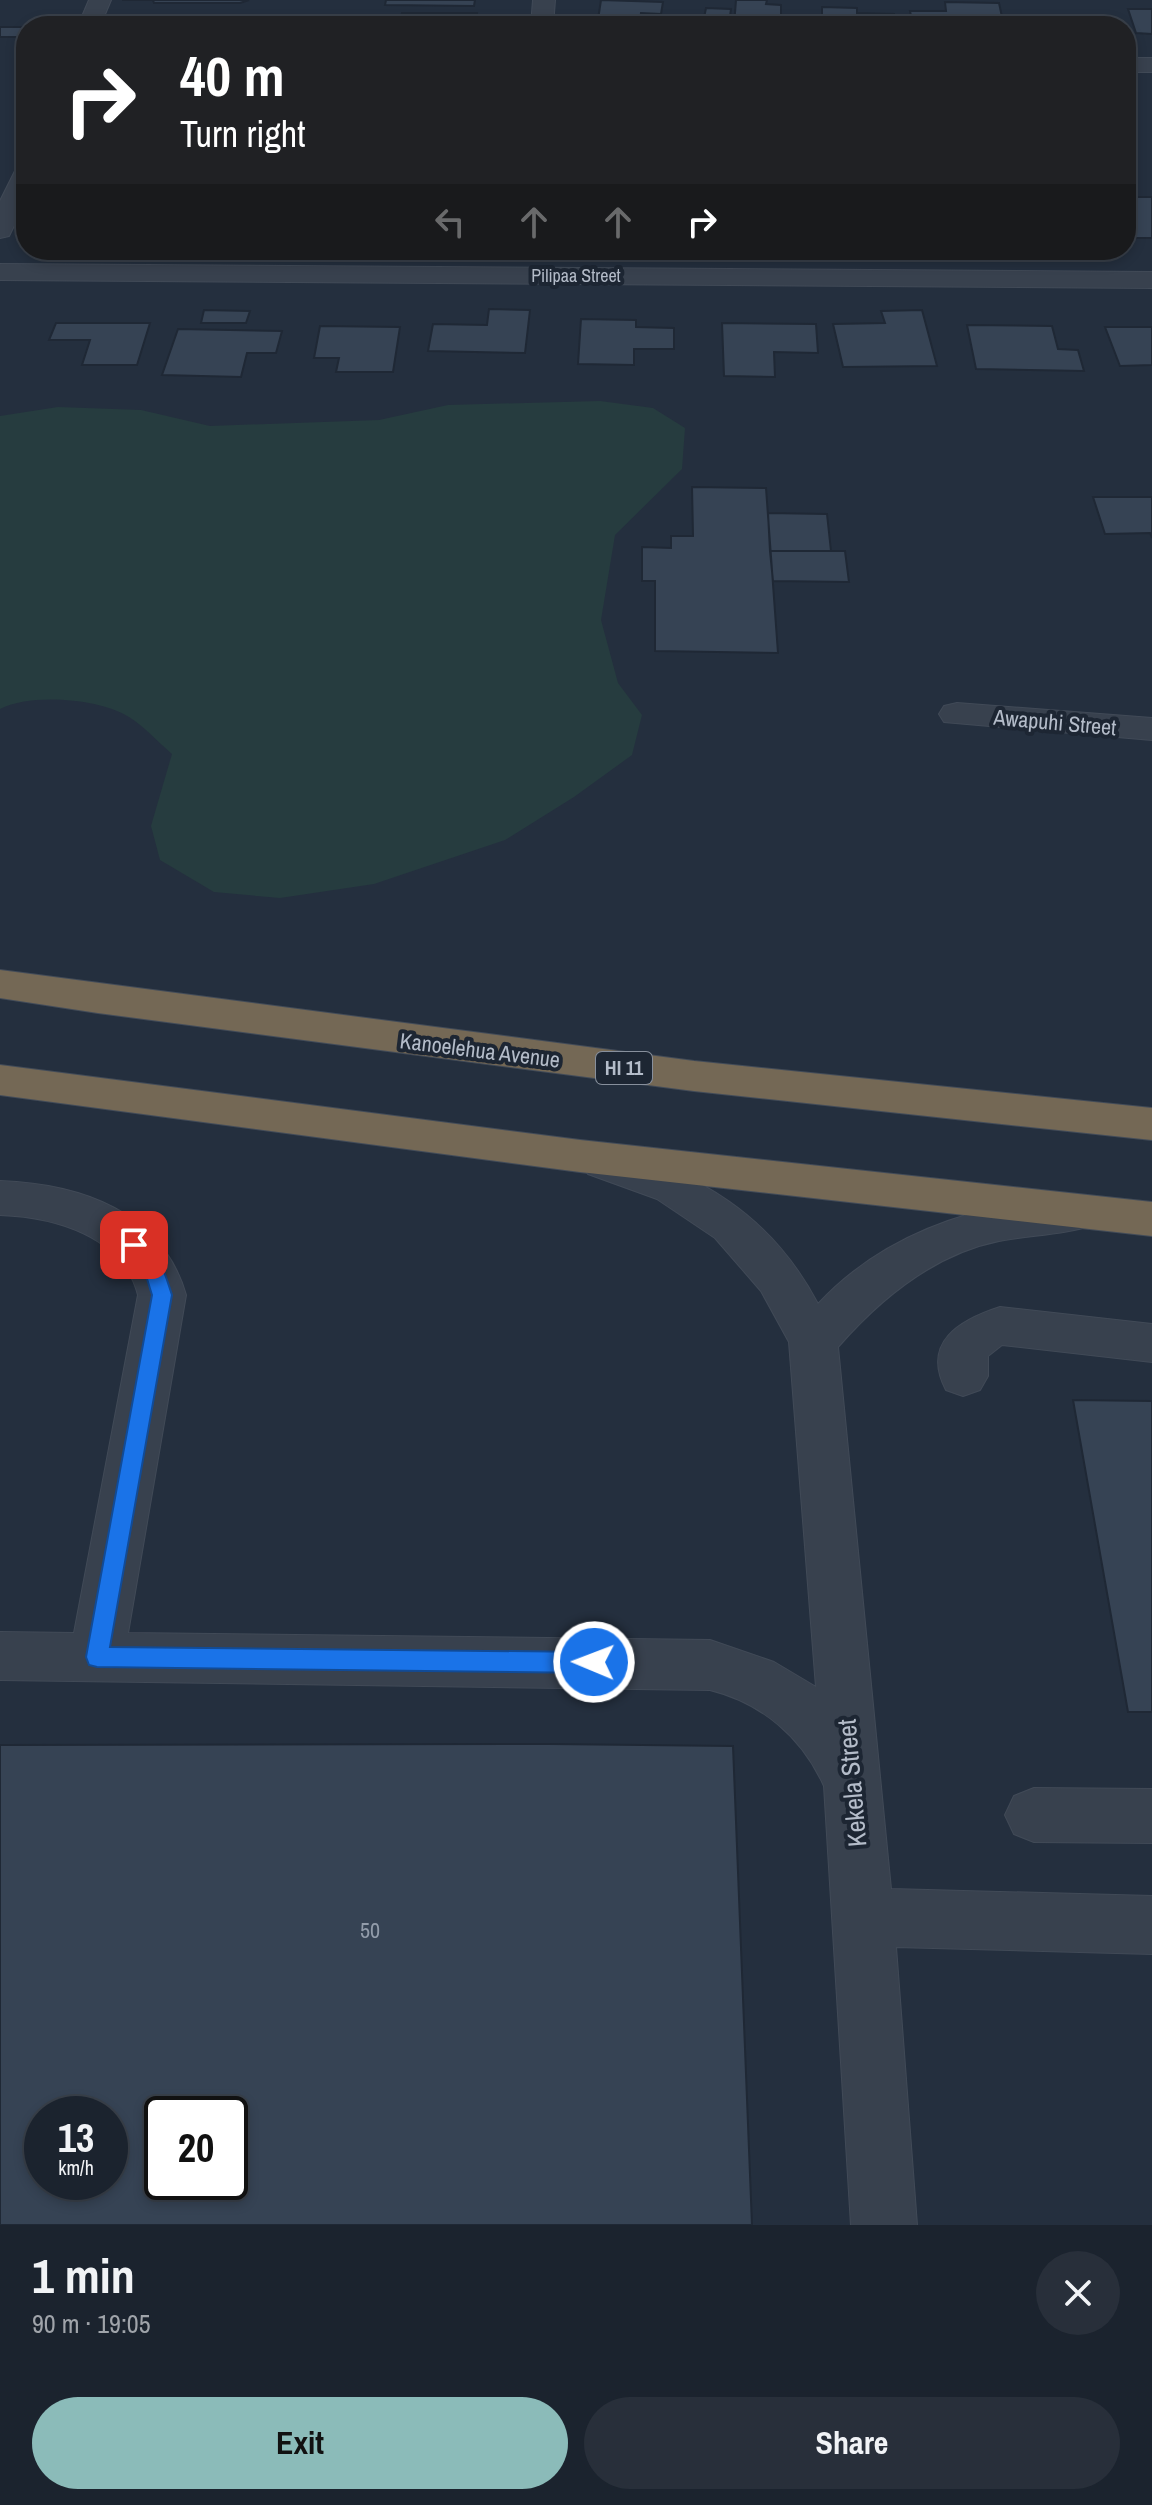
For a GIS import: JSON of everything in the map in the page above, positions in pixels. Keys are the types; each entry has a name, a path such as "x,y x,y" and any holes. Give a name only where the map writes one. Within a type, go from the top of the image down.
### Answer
{"highway":[{"name":"Kanoelehua Avenue","path":"0,984 114,1002 663,1073 1152,1124"},
{"path":"0,1080 580,1156 1152,1219"}],"street":[{"path":"0,230 16,194"},
{"name":"Pilipaa Street","path":"0,272 1152,280"},
{"name":"Awapuhi Street","path":"957,714 1152,729"},
{"name":"Kekela Street","path":"580,1156 620,1165 658,1180 693,1198 725,1220 754,1245 778,1275 798,1306 813,1342 864,1917 884,2225"},
{"path":"0,1198 51,1204 82,1214 109,1228 134,1245 153,1266 162,1295 97,1657"},
{"path":"813,1342 841,1308 873,1280 910,1256 951,1237 996,1223 1043,1215 1092,1213"},
{"path":"963,1376 962,1356 968,1344 985,1331 1000,1326 1152,1343"},
{"path":"0,1656 710,1665 734,1670 767,1685 797,1704 815,1721 842,1761 851,1784 855,1808"},
{"path":"1034,1815 1152,1816"},
{"path":"864,1917 1152,1925"}],"green space":[{"path":"600,401 653,408 685,428 682,469 615,535 601,620 618,683 642,715 632,755 574,797 505,840 374,884 280,898 214,892 160,860 151,826 172,754 146,729 116,711 83,702 46,699 0,709 0,416 58,407 141,410 210,426 379,420 448,405"}],"building":[{"path":"153,0 249,0 240,3 154,3"},
{"path":"386,0 475,0 474,6 385,5"},
{"path":"601,0 663,2 661,14 599,16"},
{"path":"736,0 767,0 766,4 781,5 781,16 735,16"},
{"path":"945,2 999,3 1002,16 911,16 910,11 946,11"},
{"path":"822,7 857,8 857,13 894,16 822,16"},
{"path":"706,8 731,9 730,16 704,16"},
{"path":"1128,9 1152,9 1152,34 1136,33 1136,16 1130,16"},
{"path":"402,13 477,13 477,16 402,16"},
{"path":"143,15 218,15 218,16"},
{"path":"0,27 16,27 16,37 0,37"},
{"path":"1136,197 1152,197 1152,238 1136,238"},
{"path":"489,309 530,310 525,353 428,351 433,324 487,325"},
{"path":"204,310 250,311 246,323 201,323"},
{"path":"922,310 937,366 843,367 833,324 885,323 881,311"},
{"path":"581,319 636,320 636,327 674,328 674,349 634,349 634,365 578,364"},
{"path":"56,323 150,323 137,365 82,365 90,340 49,340"},
{"path":"722,323 816,324 818,353 774,352 775,377 724,376"},
{"path":"967,325 1052,326 1058,349 1078,350 1084,371 976,369"},
{"path":"320,326 400,327 393,372 336,372 339,358 314,358"},
{"path":"1105,327 1152,327 1152,365 1120,366"},
{"path":"178,329 282,331 276,353 247,353 241,377 162,375"},
{"path":"692,487 766,488 778,653 655,651 655,581 642,581 642,547 671,548 671,536 693,536"},
{"path":"1093,497 1152,497 1152,538 1150,533 1105,534"},
{"path":"768,513 827,514 831,551 770,551"},
{"path":"770,551 845,551 849,582 773,581"},
{"path":"1073,1400 1152,1401 1152,1712 1128,1712"},
{"path":"0,1745 733,1746 752,2225 0,2225"}],"route":[{"path":"134,1245 153,1266 162,1295 97,1657 594,1662"}]}
